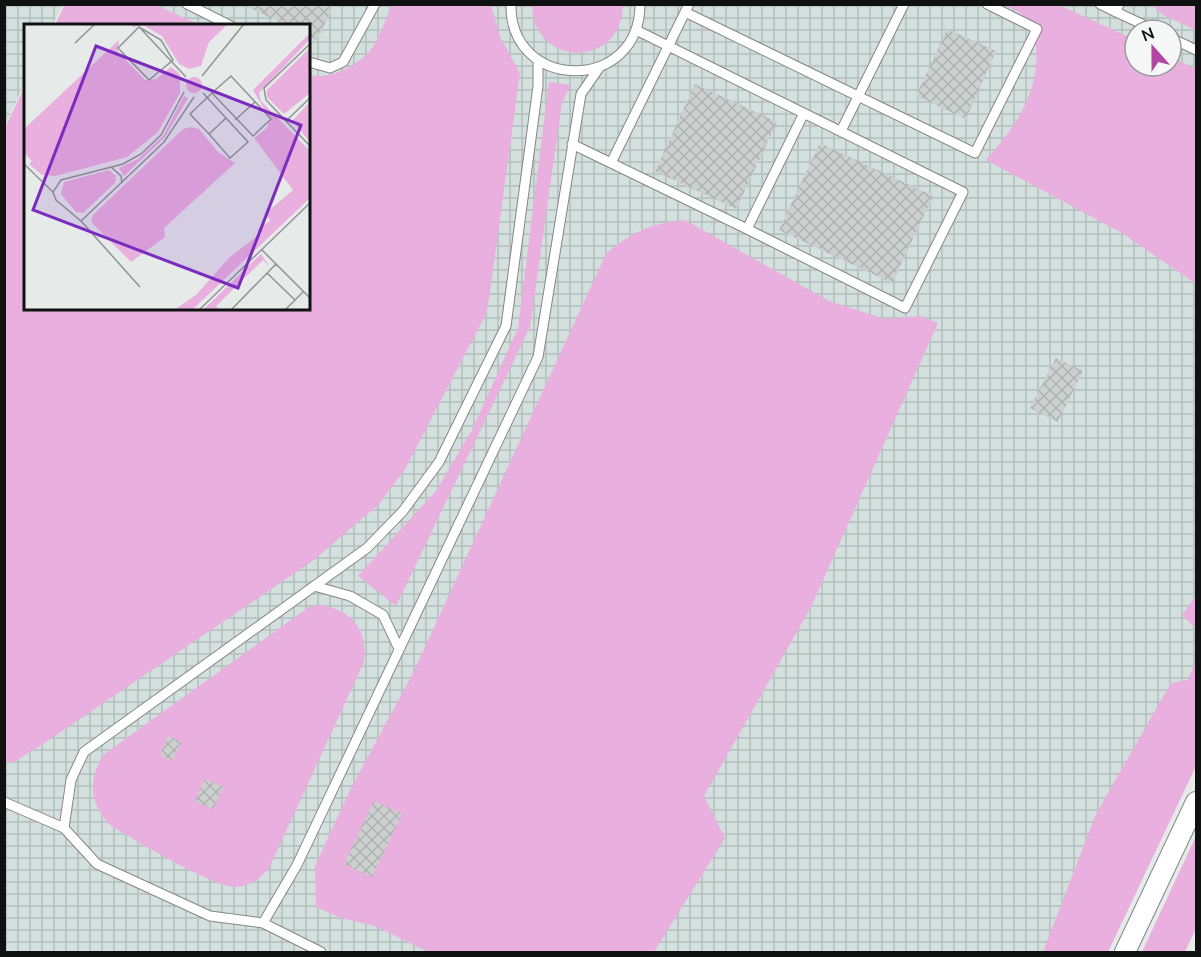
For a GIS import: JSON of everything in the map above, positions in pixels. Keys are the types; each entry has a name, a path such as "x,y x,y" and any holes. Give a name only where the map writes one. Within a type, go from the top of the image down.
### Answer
{"street":[{"path":"1125,952 1197,802"}],"lane":[{"path":"187,4 227,24"},
{"path":"310,62 330,68 343,62 375,4"},
{"path":"511,4 515,33 525,49 538,61 557,70 579,72 599,68 618,56 632,39 636,30 640,18 640,4"},
{"path":"840,131 903,4"},
{"path":"611,163 687,8 975,153 1037,29 987,4"},
{"path":"1101,4 1118,8 1135,18"},
{"path":"572,144 905,308 963,192 636,30"},
{"path":"1183,44 1197,50"},
{"path":"64,828 71,780 84,752 367,548 403,511 439,462 506,326 538,86 538,61"},
{"path":"263,923 297,865 538,357 581,94 599,68"},
{"path":"747,229 804,113"},
{"path":"314,586 350,596 383,615 399,649"},
{"path":"4,802 64,828 97,864 210,916 263,923 321,952"}],"shaded area":[{"path":"5,4 63,5 53,24 24,24 24,84 5,126"},
{"path":"65,4 156,5 198,24 55,24"},
{"path":"65,5 1196,5 1196,745 1097,952 5,952 4,130 24,88 24,310 310,310 310,24 56,24"},
{"path":"392,5 491,5 500,37 520,73 486,314 404,471 378,505 314,560 43,744 14,762 5,762 4,130 24,88 24,310 310,310 310,75 325,76 349,67 369,52 376,42"},
{"path":"532,5 623,5 619,26 608,41 594,50 577,53 561,50 546,41 536,26"},
{"path":"1003,5 1059,5 1123,34 1123,78 1183,78 1183,63 1196,69 1196,284 1122,233 986,160 1022,111 1036,68 1034,38 1029,25 1020,13"},
{"path":"1152,5 1196,5 1196,30 1183,24 1183,18 1170,18"},
{"path":"549,82 571,85 562,102 530,327 396,606 358,576 436,491 472,430 518,328"},
{"path":"685,220 829,301 885,319 921,316 938,323 811,607 704,796 725,838 654,952 428,952 375,926 341,918 316,907 315,866 350,790 413,673 606,254 642,230 662,223"},
{"path":"1196,596 1196,629 1182,615"},
{"path":"322,605 342,612 356,624 363,641 364,662 266,872 245,886 223,885 172,861 110,825 98,808 93,792 95,774 103,755 309,607"},
{"path":"1196,660 1196,766 1108,952 1043,952 1096,814 1171,683 1188,680"},
{"path":"1196,836 1196,928 1185,952 1142,952"}],"building":[{"path":"242,4 323,4 332,9 317,40 310,36 310,24 283,24"},
{"path":"947,29 996,51 966,119 916,96"},
{"path":"695,84 777,122 736,209 655,171"},
{"path":"820,143 933,196 892,283 779,230"},
{"path":"1056,358 1083,371 1058,422 1030,408"},
{"path":"168,736 181,742 172,761 160,755"},
{"path":"205,779 223,787 213,809 195,801"},
{"path":"374,801 402,814 372,877 344,864"}]}
